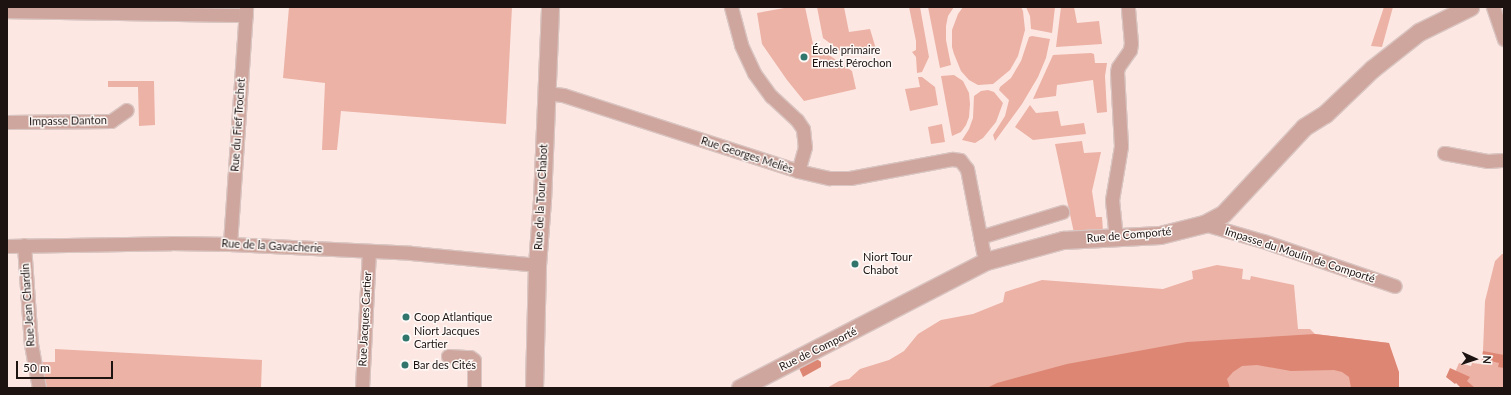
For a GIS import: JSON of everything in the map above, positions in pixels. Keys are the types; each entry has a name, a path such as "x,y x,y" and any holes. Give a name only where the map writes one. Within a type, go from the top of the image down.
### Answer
{"street":[{"name":"Rue de la Tour Chabot","path":"534,388 537,265 550,7"},
{"path":"731,7 741,45 754,73 771,96 797,120 803,129 805,147 798,171"},
{"path":"1116,238 1112,200 1121,146 1117,72 1118,67 1130,50 1131,43 1128,7"},
{"name":"Rue de Comporté","path":"740,388 816,348 860,328 866,322 986,261 1063,240 1160,235 1204,224 1222,214 1304,127 1326,114 1372,69 1419,32 1470,7"},
{"path":"1494,7 1504,39"},
{"path":"7,11 246,11"},
{"name":"Rue du Fief Trochet","path":"230,244 246,11"},
{"name":"Rue Georges Meliès","path":"546,93 563,94 798,171 829,178 850,178 952,159 960,160 967,169 980,237"},
{"name":"Impasse Danton","path":"7,122 110,121 127,110"},
{"path":"1444,152 1488,161 1504,160"},
{"path":"986,261 980,237 1062,212"},
{"name":"Impasse du Moulin de Comporté","path":"1204,224 1263,241 1395,286"},
{"name":"Rue de la Gavacherie","path":"7,246 171,242 230,244 369,251 537,265"},
{"name":"Rue Jean Chardin","path":"24,245 31,344 39,388"},
{"name":"Rue Jacques Cartier","path":"362,388 369,251"},
{"path":"448,356 470,357 474,360 474,388"}],"shaded area":[{"path":"289,7 512,7 506,124 341,111 337,150 322,150 325,83 283,78"},
{"name":"École primaire Ernest Pérochon","path":"790,7 805,7 813,44 852,71 856,89 804,101 787,80 762,44 757,13"},
{"path":"817,7 844,7 849,32 870,29 876,49 847,56 823,38"},
{"path":"909,7 920,7 929,57 922,72 917,73 916,57 912,52 916,50 916,41"},
{"path":"928,7 954,7 948,16 946,26 946,40 951,65 940,68"},
{"path":"963,7 1021,7 1023,11 1025,30 1018,56 1010,70 993,84 978,85 969,80 961,71 954,54 952,47 952,30 958,14"},
{"path":"1026,7 1055,7 1052,33 1031,29 1030,16"},
{"path":"1061,7 1074,7 1077,23 1099,21 1102,44 1056,47"},
{"path":"1384,7 1393,7 1382,47 1371,46"},
{"path":"1032,36 1050,39 1046,58 1038,77 1022,104 995,141 993,135 1005,116 1009,100 999,90 1000,87 1011,78 1021,61 1029,37"},
{"path":"1094,54 1095,63 1107,63 1105,76 1107,112 1097,113 1093,80 1057,85 1056,96 1033,99 1053,55"},
{"path":"954,75 963,81 969,93 970,104 969,117 966,125 961,132 952,136 941,76"},
{"path":"918,77 922,77 935,87 938,105 910,111 905,89 920,87"},
{"path":"108,81 154,81 155,125 139,126 138,87 108,87"},
{"path":"988,90 994,92 1003,103 996,122 983,138 975,143 962,140 969,129 973,118 974,96 981,91"},
{"path":"1030,105 1036,113 1058,111 1061,126 1084,123 1086,134 1033,140 1015,127"},
{"path":"942,124 945,142 931,144 928,127"},
{"path":"1082,141 1084,153 1101,152 1092,191 1096,217 1102,217 1103,231 1074,233 1055,144"},
{"path":"1502,254 1504,254 1504,388 1464,388 1456,370 1459,363 1471,366 1472,363 1481,364 1485,301 1495,261"},
{"path":"1217,265 1243,269 1242,279 1250,280 1251,276 1294,285 1298,329 1310,329 1315,334 1389,343 1398,388 827,388 839,381 849,379 860,369 889,360 904,351 918,334 941,320 973,314 1003,302 1005,292 1042,280 1163,289 1193,279 1192,271"},
{"path":"1315,334 1389,343 1399,372 1399,388 1351,388 1349,377 1342,372 1334,370 1291,371 1257,365 1242,366 1233,372 1227,379 1230,388 987,388 997,383 1067,364 1187,342"},
{"path":"55,349 262,360 261,388 46,388 40,362 55,362"},
{"path":"1483,351 1504,355 1504,368 1498,367 1499,363 1482,359"},
{"path":"817,359 821,362 821,367 803,377 799,368"},
{"path":"1450,368 1470,377 1467,381 1475,388 1461,388 1446,377"}],"place":[{"name":"École primaire Ernest Pérochon","path":"804,57"},
{"name":"Niort Tour Chabot","path":"855,264"},
{"name":"Coop Atlantique","path":"406,317"},
{"name":"Niort Jacques Cartier","path":"406,338"},
{"name":"Bar des Cités","path":"405,365"}]}
